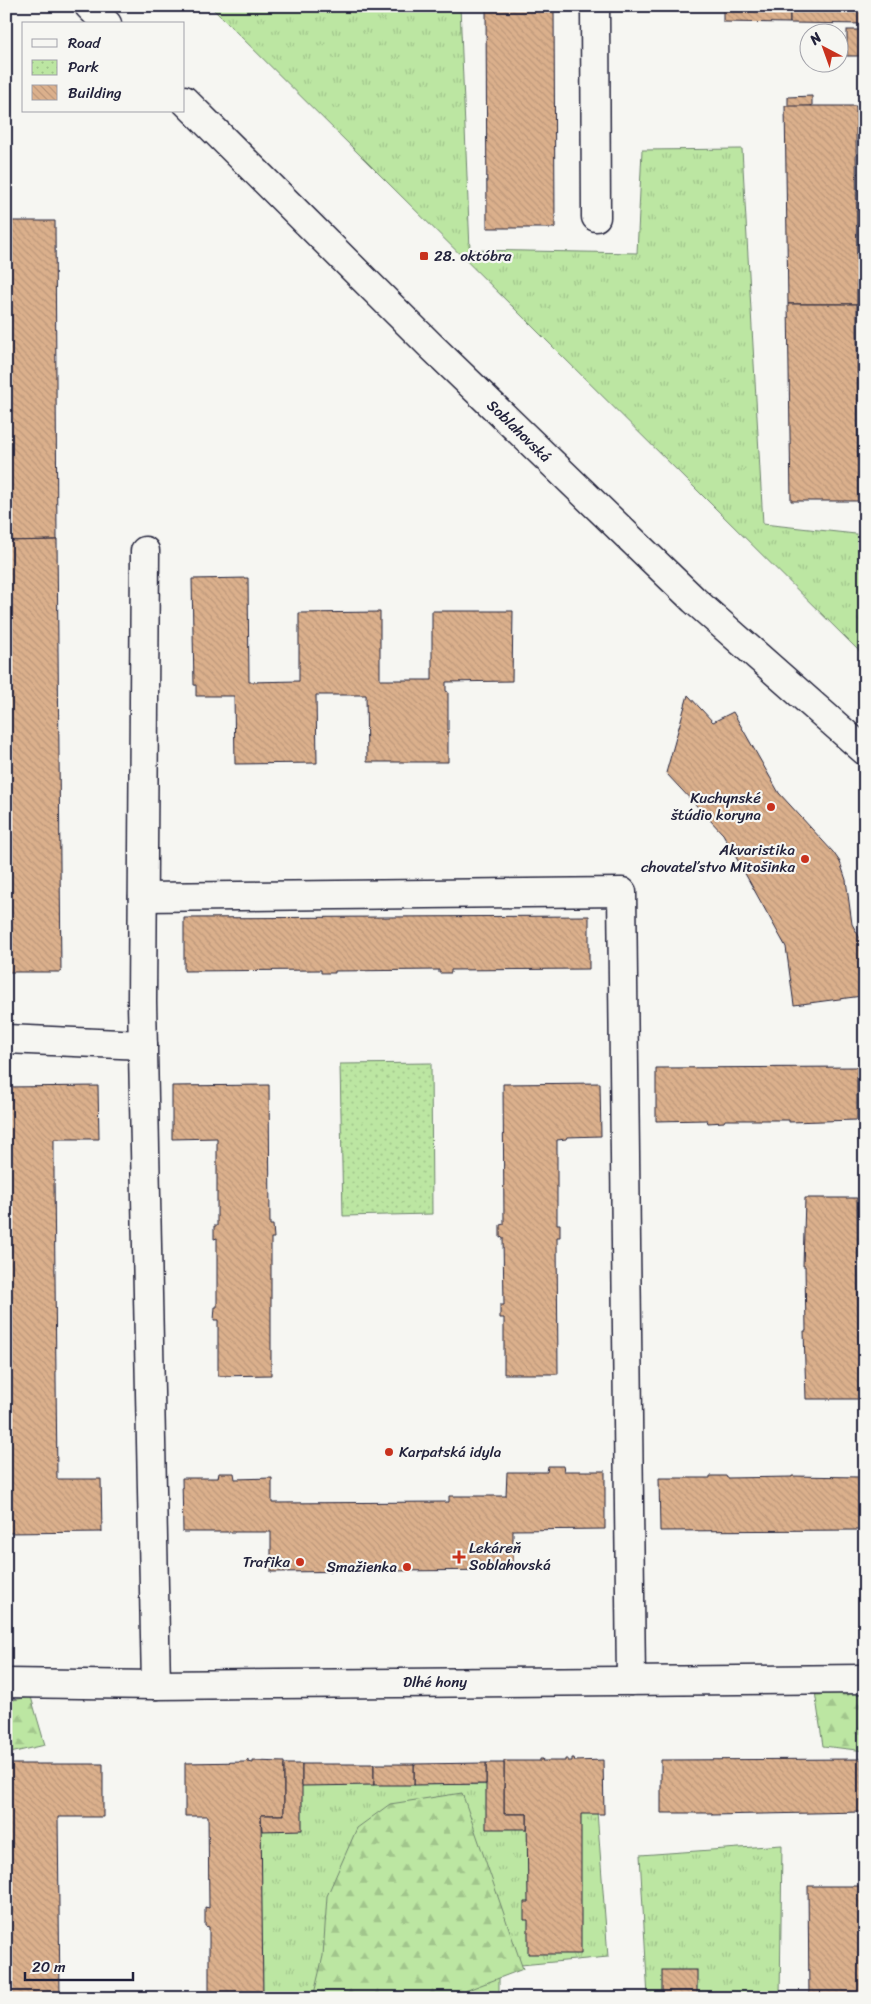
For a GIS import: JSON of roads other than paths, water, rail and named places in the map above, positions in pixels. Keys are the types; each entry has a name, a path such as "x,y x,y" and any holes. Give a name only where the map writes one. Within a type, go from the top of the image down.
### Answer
{"street":[{"path":"89,6 105,22"},
{"path":"595,6 596,217"},
{"name":"Soblahovská","path":"185,101 431,346 673,579 865,751"},
{"path":"145,551 144,1045 156,1685"},
{"path":"143,897 622,892 631,1681"},
{"path":"6,1039 144,1045"},
{"name":"Dlhé hony","path":"6,1682 156,1685 865,1679"}],"place":[{"name":"28. októbra","path":"424,256"},
{"name":"Kuchynské štúdio koryna","path":"771,807"},
{"name":"Akvaristika chovateľstvo Mitošinka","path":"805,859"},
{"name":"Karpatská idyla","path":"389,1452"},
{"name":"Lekáreň Soblahovská","path":"459,1557"},
{"name":"Trafika","path":"300,1562"},
{"name":"Smažienka","path":"407,1567"}]}
